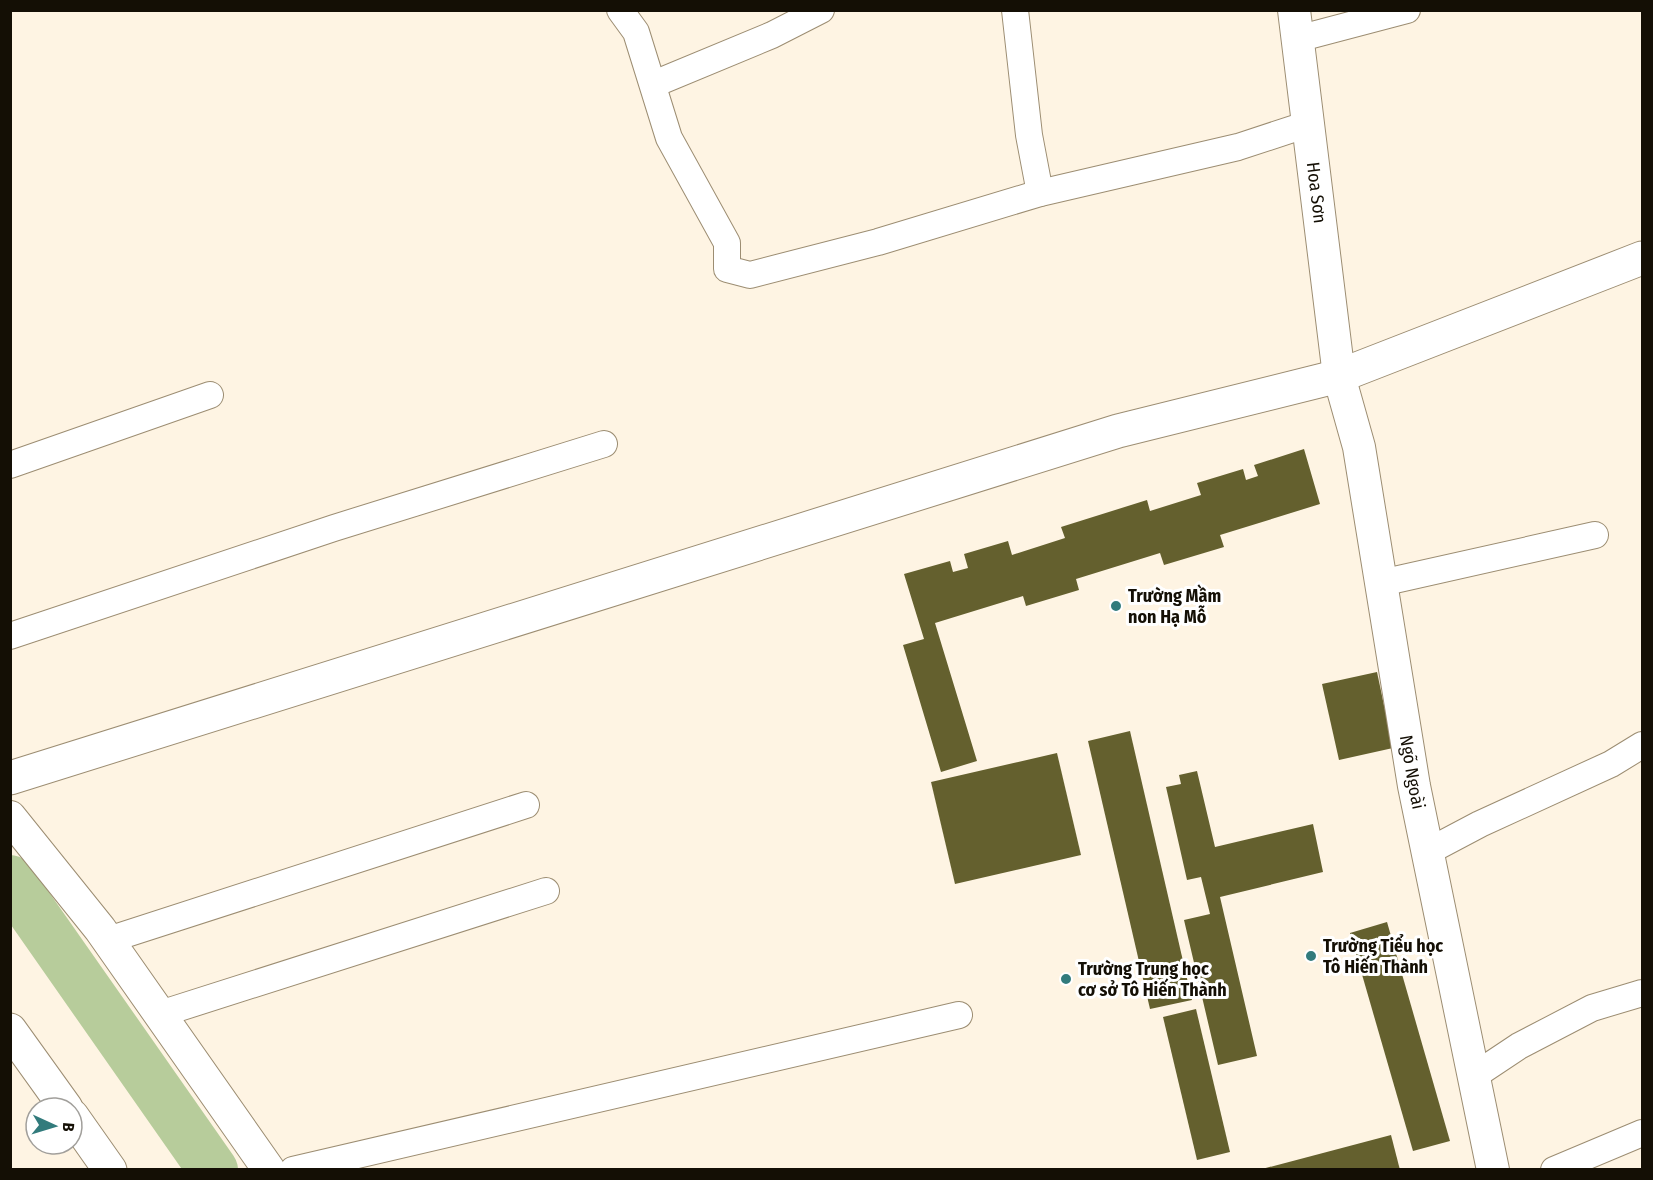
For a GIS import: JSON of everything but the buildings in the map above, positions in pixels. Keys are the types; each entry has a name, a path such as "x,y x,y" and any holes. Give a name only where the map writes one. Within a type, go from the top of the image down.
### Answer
{"main road":[{"path":"10,778 1118,431 1339,376 1642,258"},
{"path":"10,1030 57,1096"},
{"path":"84,1133 110,1170"}],"street":[{"path":"620,10 636,32 669,138 727,243 727,269 750,275 878,242 1040,193 1238,147 1308,124"},
{"path":"654,84 772,35 821,10"},
{"path":"1015,10 1029,135 1040,193"},
{"path":"1295,25 1407,10"},
{"name":"Hoa Sơn","path":"1295,25 1339,376"},
{"name":"Ngõ Ngoài","path":"1339,376 1359,447 1412,774 1493,1170"},
{"path":"10,465 210,395"},
{"path":"10,636 334,528 604,444"},
{"path":"1381,583 1596,535"},
{"path":"1427,852 1480,824 1611,764 1642,745"},
{"path":"108,940 526,805"},
{"path":"10,817 108,940 269,1170"},
{"path":"160,1014 546,891"},
{"path":"1474,1077 1519,1046 1592,1008 1642,993"},
{"path":"293,1170 959,1015"},
{"path":"1554,1170 1642,1133"}],"waterway":[{"path":"10,880 213,1170"}],"place":[{"name":"Trường Mầm non Hạ Mỗ","path":"1116,606"},
{"name":"Trường Tiểu học Tô Hiến Thành","path":"1311,956"},
{"name":"Trường Trung học cơ sở Tô Hiến Thành","path":"1066,979"}]}
